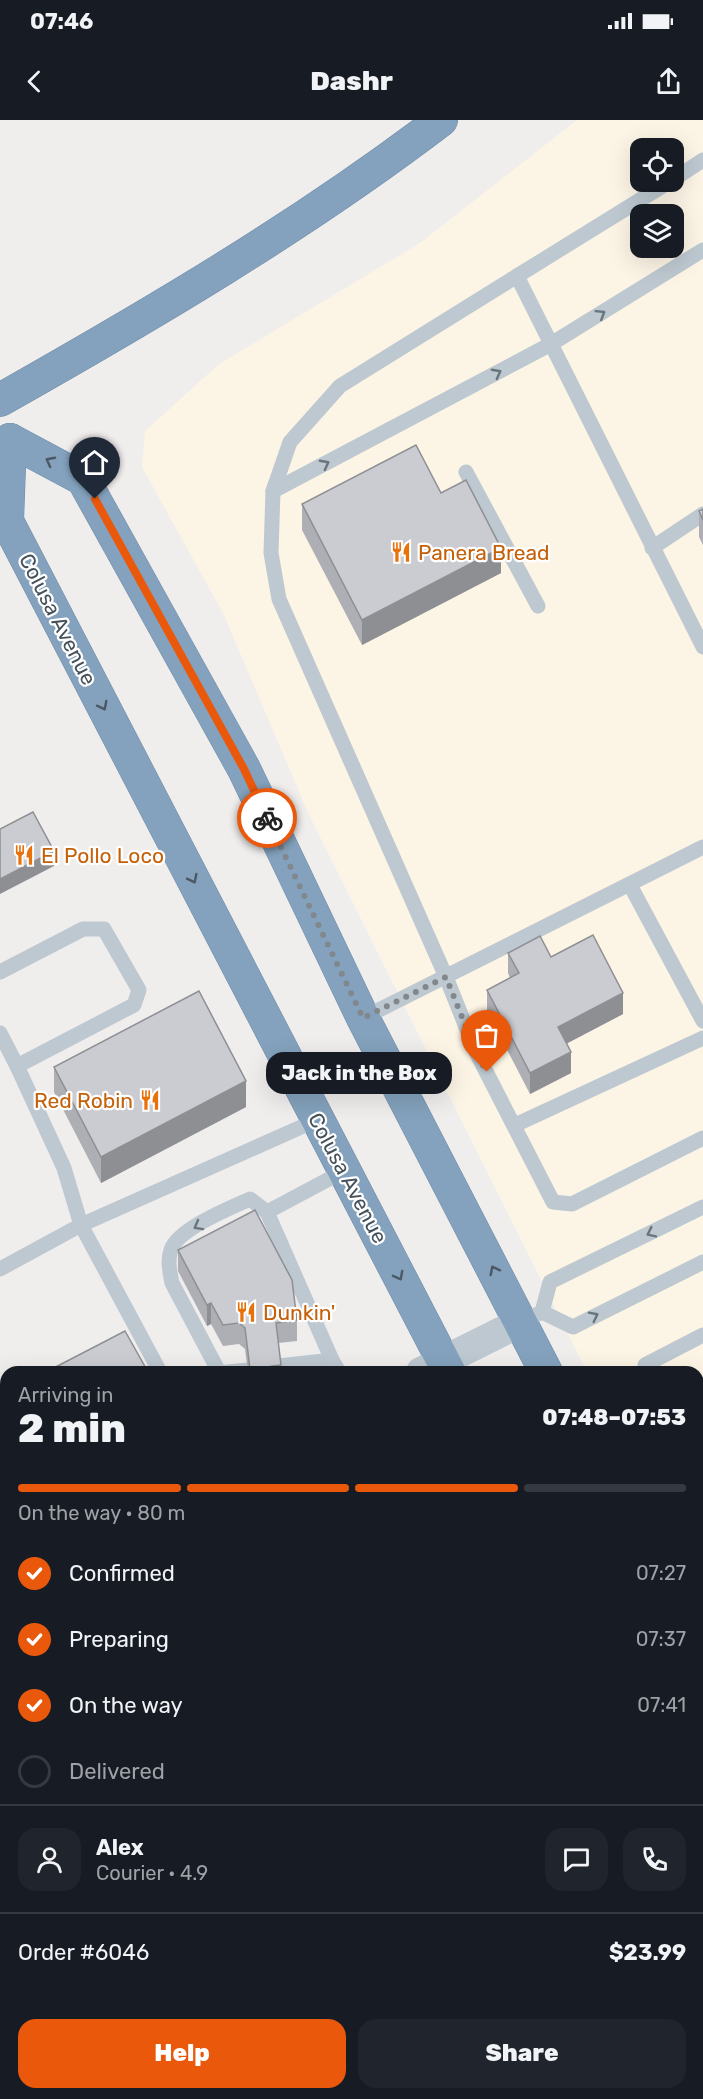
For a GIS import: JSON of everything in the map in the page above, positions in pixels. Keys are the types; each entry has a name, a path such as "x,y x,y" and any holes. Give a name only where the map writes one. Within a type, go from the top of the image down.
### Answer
{"highway":[{"path":"0,400 222,271 349,186 441,120"},
{"name":"Colusa Avenue","path":"5,431 83,478 244,769 363,1018 531,1317 544,1366"},
{"name":"Colusa Avenue","path":"5,431 7,521 344,1171 436,1366"}],"street":[{"path":"442,1366 531,1317"}],"lane":[{"path":"684,172 703,160"},
{"path":"653,192 340,387 290,442 273,491 271,553 279,599 446,977 476,1052 553,1202 572,1204 703,1138"},
{"path":"273,491 551,344 703,250"},
{"path":"517,276 703,646"},
{"path":"466,472 538,606"},
{"path":"652,548 703,514"},
{"path":"363,1018 703,847"},
{"path":"630,885 703,1021"},
{"path":"0,972 83,929 104,929 139,990 134,1005 17,1066"},
{"path":"0,1033 64,1168 81,1225 157,1366"},
{"path":"515,1125 703,1038"},
{"path":"0,1269 81,1225 317,1120"},
{"path":"267,1212 344,1171"},
{"path":"216,1366 172,1283 169,1258 171,1248 184,1234 250,1199 267,1212 336,1366 279,1366"},
{"path":"703,1207 550,1282 531,1317 573,1327 703,1262"},
{"path":"646,1366 703,1335"}],"shaded area":[{"path":"577,120 703,120 703,1366 584,1366 309,815 223,613 142,467 145,431 219,364 420,243"}],"building":[{"name":"Panera Bread","path":"416,445 441,493 466,480 501,548 362,620 302,504"},
{"name":"El Pollo Loco","path":"33,812 54,851 0,879 0,829"},
{"path":"593,935 623,993 558,1027 571,1052 530,1073 487,990 519,973 508,953 540,936 551,957"},
{"name":"Red Robin","path":"199,991 246,1081 101,1157 54,1067"},
{"name":"Dunkin'","path":"255,1210 292,1280 297,1320 276,1323 281,1365 250,1366 245,1328 239,1323 223,1325 211,1303 207,1305 178,1250"},
{"path":"125,1331 145,1366 58,1366"}],"way so far":[{"path":"267,818 363,1018 446,977 476,1052 487,1072"}],"place":[{"name":"Panera Bread","path":"401,552"},
{"name":"El Pollo Loco","path":"24,855"},
{"name":"Jack in the Box","path":"487,1072"},
{"name":"Red Robin","path":"150,1100"},
{"name":"Dunkin'","path":"246,1312"}],"route":[{"path":"95,499 244,769 267,818"}]}
